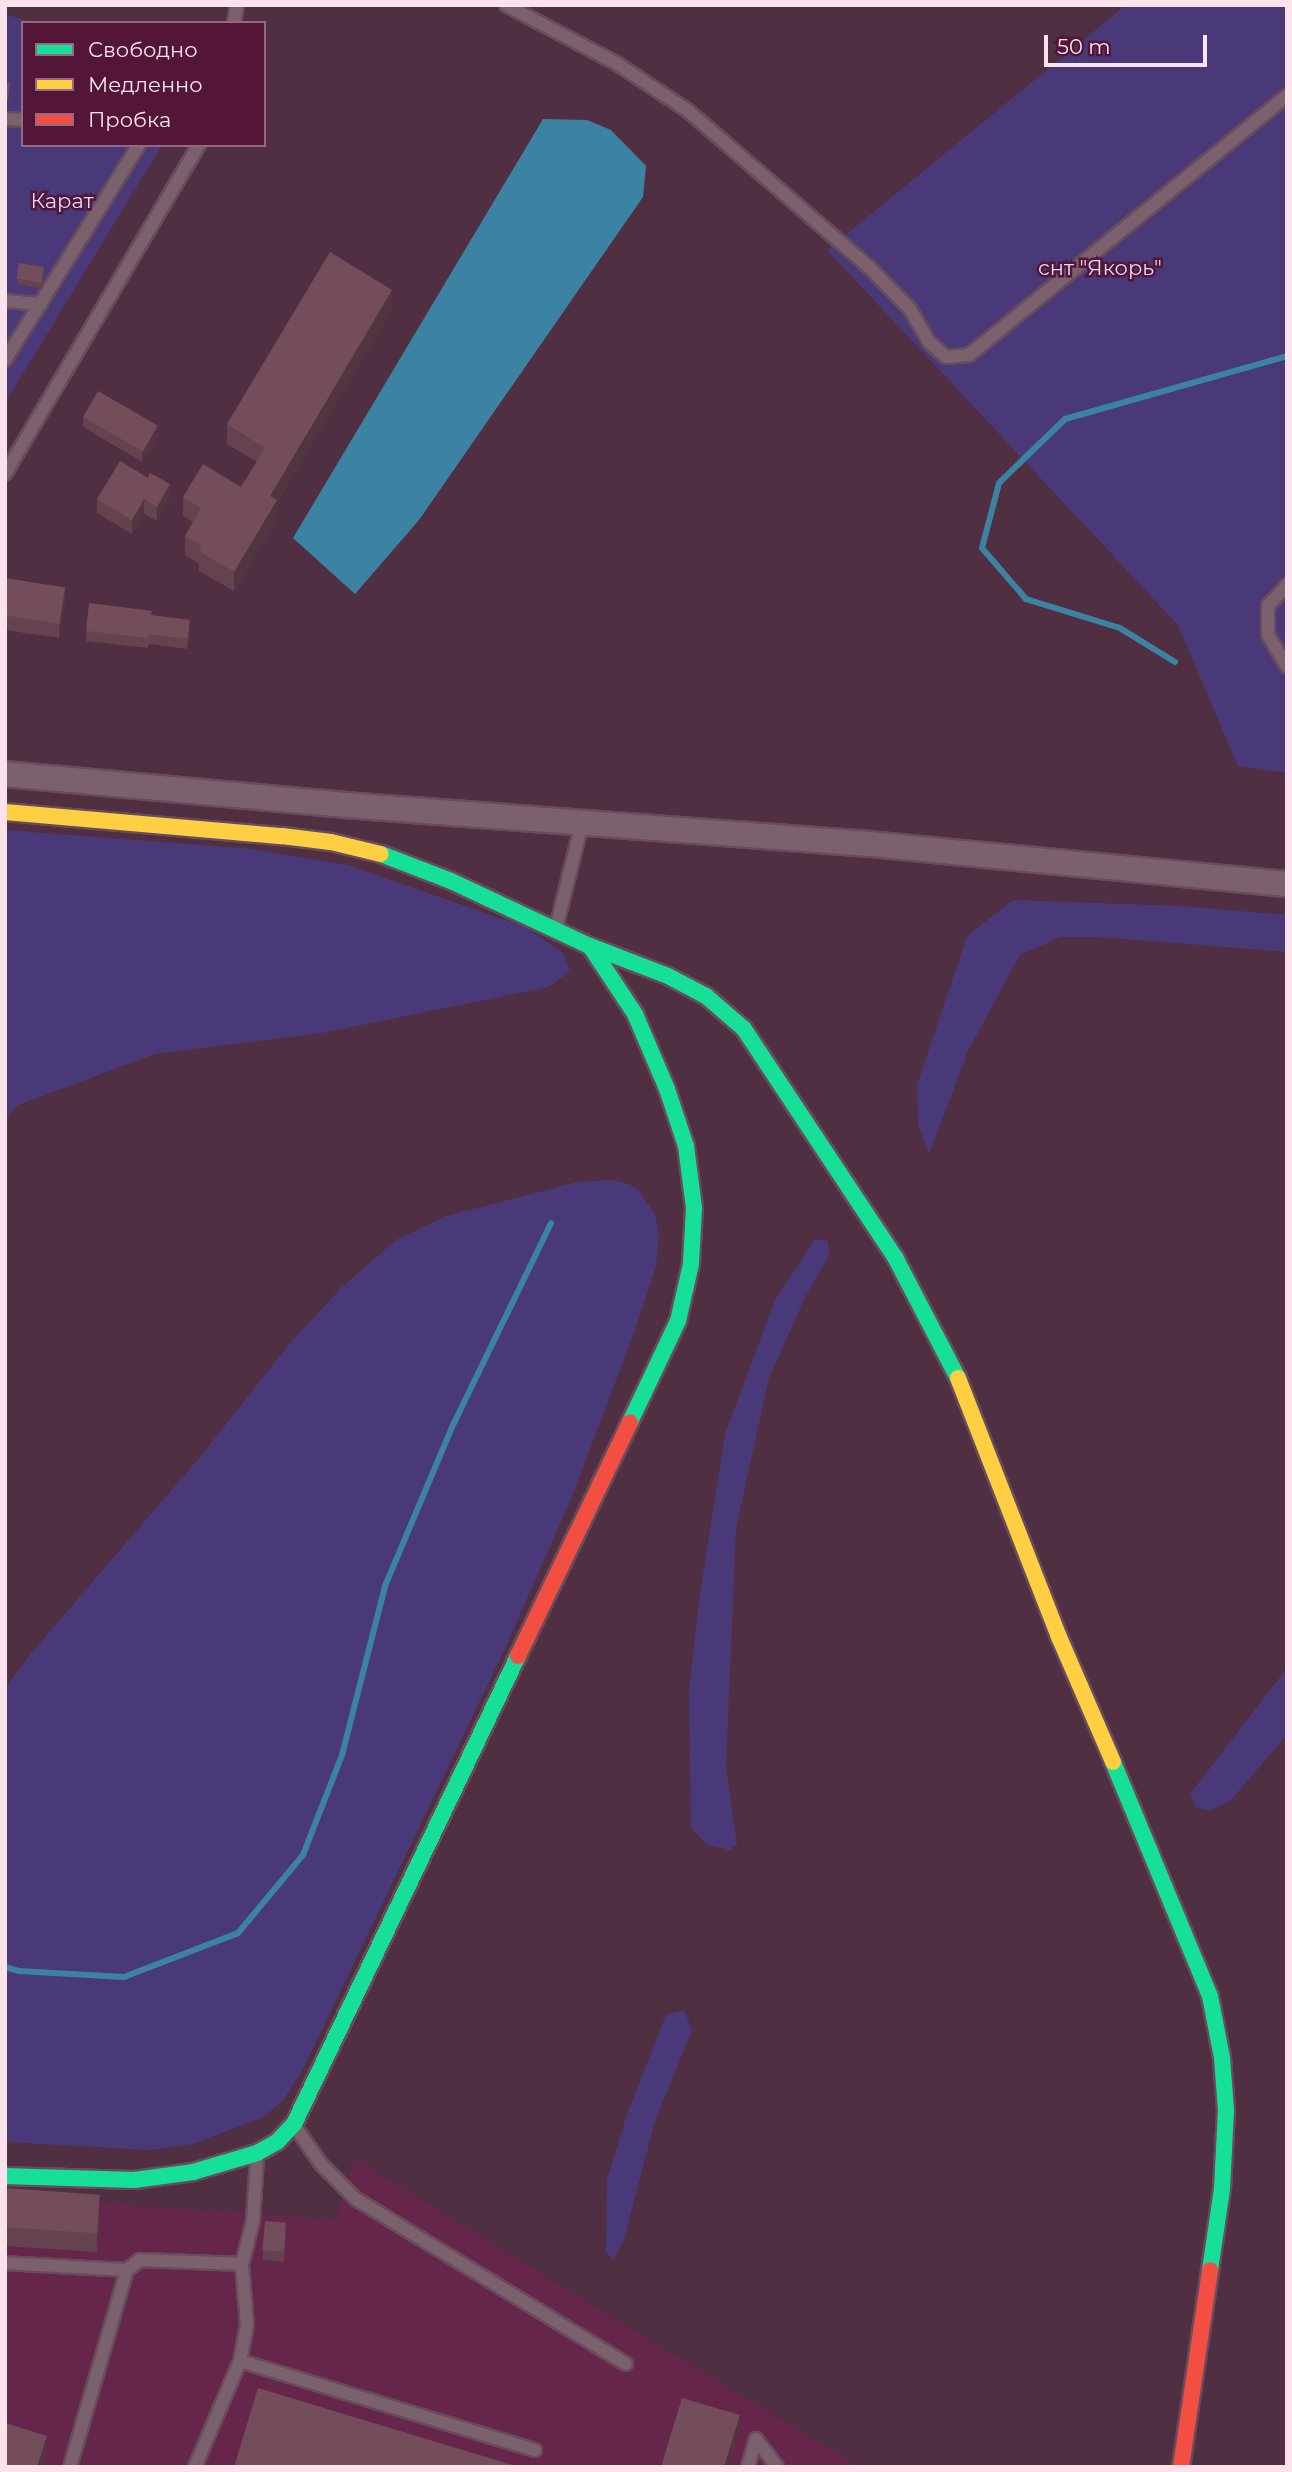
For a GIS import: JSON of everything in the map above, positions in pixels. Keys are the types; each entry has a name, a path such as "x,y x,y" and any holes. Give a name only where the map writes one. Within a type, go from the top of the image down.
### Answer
{"street":[{"path":"5,774 870,844 1287,884"},
{"path":"5,812 331,842 379,853 451,881 590,946 668,976 706,996 744,1029 896,1259 954,1368 1059,1636 1210,1996 1222,2058 1226,2110 1222,2189 1206,2313 1181,2467"},
{"path":"5,2176 134,2180 193,2172 257,2154 277,2141 294,2124 678,1321 691,1264 694,1208 686,1146 667,1090 635,1014 590,946"}],"lane":[{"path":"506,5 616,63 687,110 869,267 910,309 930,343 946,357 969,355 1287,96"},
{"path":"5,359 138,147"},
{"path":"5,474 198,147"},
{"path":"5,301 41,304"},
{"path":"1287,585 1268,606 1268,635 1287,667"},
{"path":"556,930 582,822"},
{"path":"294,2124 321,2164 356,2199 626,2364"},
{"path":"195,2467 240,2361 247,2325 243,2264 253,2221 257,2154"},
{"path":"70,2467 127,2270 140,2260 243,2264"},
{"path":"5,2263 127,2270"},
{"path":"240,2361 535,2450"},
{"path":"748,2467 756,2439 777,2467"}],"shaded area":[{"path":"355,2159 859,2467 5,2467 5,2196 335,2220"}],"green space":[{"name":"снт \"Якорь\"","path":"1126,5 1287,5 1287,773 1238,766 1178,625 827,250"},
{"name":"Карат","path":"5,14 28,21 21,21 21,147 161,147 5,403"},
{"path":"5,830 253,849 348,865 525,927 563,953 570,971 549,987 322,1033 155,1054 18,1105 5,1120"},
{"path":"1013,900 1182,906 1287,915 1287,952 1098,937 1061,937 1020,955 968,1051 929,1154 918,1125 917,1085 967,936"},
{"path":"611,1180 629,1184 640,1192 655,1215 659,1233 656,1267 634,1333 571,1499 502,1655 303,2069 282,2102 261,2118 193,2144 149,2150 5,2142 5,1688 34,1650 200,1457 291,1342 341,1288 396,1240 446,1216 577,1182"},
{"path":"815,1239 828,1241 829,1256 806,1295 769,1378 736,1528 726,1767 737,1845 729,1850 707,1845 691,1828 689,1690 700,1594 725,1434 775,1300"},
{"path":"1287,1668 1287,1735 1230,1801 1210,1811 1196,1807 1190,1794"},
{"path":"684,2010 692,2030 655,2121 624,2239 614,2259 606,2253 607,2180 627,2114 666,2015"}],"water":[{"path":"543,119 587,120 611,130 646,166 643,197 419,520 355,594 293,538"}],"building":[{"path":"5,82 10,83 8,101 5,100"},
{"path":"330,252 392,290 270,496 277,500 234,572 199,551 202,546 185,536 201,508 183,497 203,464 241,487 265,448 227,424"},
{"path":"19,263 44,267 41,283 16,279"},
{"path":"98,391 158,426 143,451 83,417"},
{"path":"120,461 148,478 150,473 170,484 157,507 144,499 132,520 97,499"},
{"path":"5,578 65,588 59,624 5,615"},
{"path":"89,603 152,611 151,615 190,620 187,639 86,631"},
{"path":"5,2188 100,2195 97,2234 5,2227"},
{"path":"265,2221 286,2223 283,2252 262,2250"},
{"path":"258,2388 519,2467 234,2467"},
{"path":"682,2398 740,2415 724,2467 661,2467"},
{"path":"5,2423 47,2436 37,2467 5,2467"}],"waterway":[{"path":"1175,662 1120,628 1026,599 982,548 999,483 1065,419 1287,356"},
{"path":"5,1967 19,1971 124,1977 238,1933 303,1855 342,1755 385,1586 454,1423 551,1223"}],"traffic: fast":[{"path":"381,854 451,881 590,946 668,976 706,996 744,1029 896,1259 958,1378"},
{"path":"590,946 635,1014 667,1089 686,1146 694,1208 691,1264 678,1321 630,1422"},
{"path":"5,2176 134,2180 193,2172 257,2153 277,2142 294,2124 518,1656"},
{"path":"1113,1762 1210,1996 1222,2058 1226,2110 1222,2189 1210,2270"}],"traffic: slow":[{"path":"5,812 282,836 331,842 381,854"},
{"path":"958,1378 1059,1637 1113,1762"}],"traffic: jam":[{"path":"518,1656 630,1422"},
{"path":"1181,2467 1210,2270"}]}
